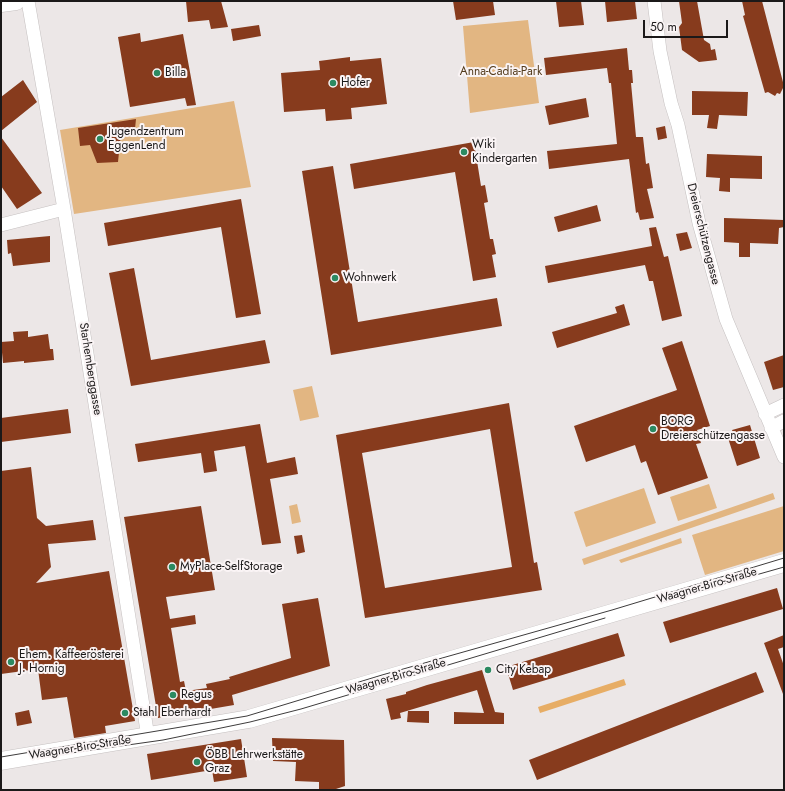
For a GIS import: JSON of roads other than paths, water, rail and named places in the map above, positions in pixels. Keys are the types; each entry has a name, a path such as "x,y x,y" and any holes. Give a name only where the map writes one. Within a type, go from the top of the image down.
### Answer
{"street":[{"path":"1,3 16,1"},
{"name":"Starhemberggasse","path":"28,1 64,209 148,737"},
{"name":"Dreierschützengasse","path":"654,1 660,51 670,103 678,125 699,223 726,319 784,457"},
{"path":"1,225 64,209"},
{"path":"765,414 784,405"},
{"path":"772,428 784,421"},
{"name":"Waagner-Biro-Straße","path":"1,760 148,737 249,719 784,563"}],"tram line":[{"path":"1,757 247,716 382,675 612,610 784,558"},
{"path":"664,601 784,567"},
{"path":"43,757 163,740 250,722 301,709 605,618"}],"place":[{"name":"Billa","path":"157,73"},
{"name":"Hofer","path":"333,83"},
{"name":"Jugendzentrum EggenLend","path":"100,139"},
{"name":"Wiki Kindergarten","path":"464,152"},
{"name":"Wohnwerk","path":"335,278"},
{"name":"BORG Dreierschützengasse","path":"653,429"},
{"name":"MyPlace-SelfStorage","path":"172,567"},
{"name":"Ehem. Kaffeerösterei J. Hornig","path":"11,662"},
{"name":"City Kebap","path":"488,670"},
{"name":"Regus","path":"173,695"},
{"name":"Stahl Eberhardt","path":"125,713"},
{"name":"ÖBB Lehrwerkstätte Graz","path":"197,762"}],"park label":[{"name":"Anna-Cadia-Park","path":"501,72"}]}
